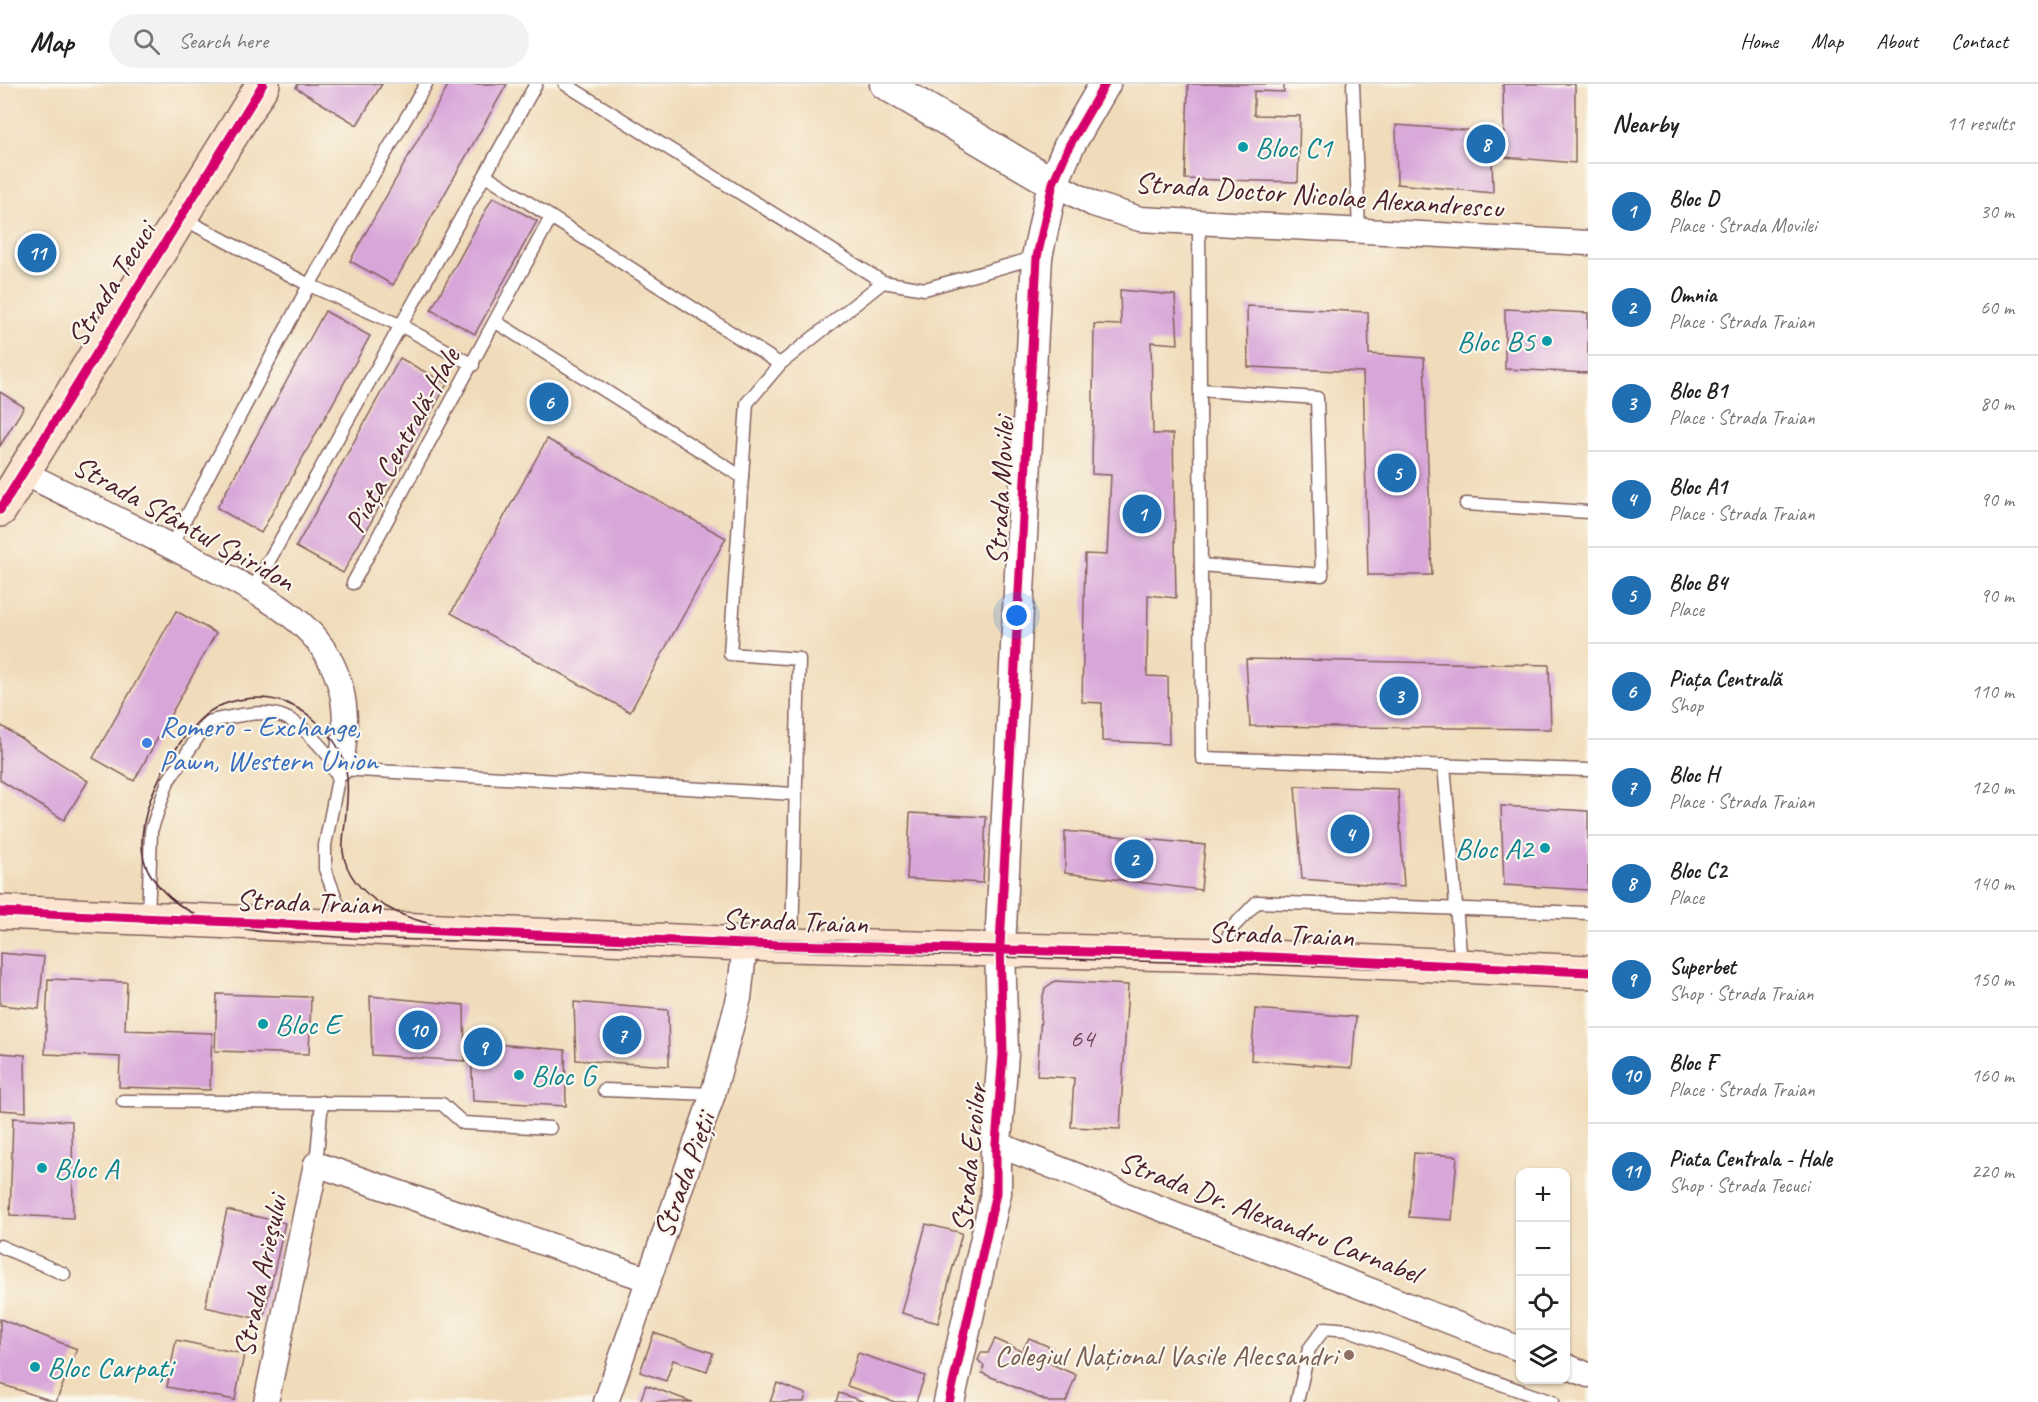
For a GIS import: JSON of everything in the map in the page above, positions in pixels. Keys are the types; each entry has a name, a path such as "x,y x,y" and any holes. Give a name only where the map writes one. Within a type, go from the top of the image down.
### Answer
{"main road":[{"name":"Strada Tecuci","path":"0,510 263,84"},
{"name":"Strada Traian","path":"0,912 792,946 1223,955 1588,972"}],"street":[{"path":"885,84 1053,183"},
{"name":"Strada Movilei","path":"1000,951 1037,257 1053,183 1069,146 1106,84"},
{"name":"Strada Doctor Nicolae Alexandrescu","path":"1053,183 1117,213 1140,219 1588,243"},
{"name":"Strada Sfântul Spiridon","path":"24,473 171,546 252,591 278,607 319,643 338,678 347,721 340,769"},
{"name":"Strada Pieții","path":"606,1402 713,1094 739,998 745,944"},
{"name":"Strada Eroilor","path":"950,1402 996,1193 996,1144 1003,1054 1000,951"},
{"name":"Strada Dr. Alexandru Carnabel","path":"996,1144 1516,1346"},
{"path":"316,1164 647,1279"},
{"name":"Strada Arieșului","path":"266,1402 316,1164"},
{"path":"1570,1368 1588,1375"}],"lane":[{"path":"171,546 309,285 426,84"},
{"path":"252,591 487,176 536,84"},
{"path":"566,84 883,282 925,289 1037,257"},
{"path":"1353,84 1359,230"},
{"path":"487,176 550,219 780,364"},
{"path":"181,217 309,285 402,326 473,365"},
{"name":"Piața Centrală-Hale","path":"353,583 550,219"},
{"path":"1199,221 1202,758 1588,770"},
{"path":"792,946 799,659 730,654 747,403 780,364 883,282"},
{"path":"496,322 742,477"},
{"path":"1200,390 1317,398 1322,575 1201,565"},
{"path":"1466,504 1588,512"},
{"path":"148,920 151,831 168,781 208,722 272,711 304,727 340,769 795,794"},
{"path":"1444,765 1461,966"},
{"path":"340,769 325,844 326,869 347,927"},
{"path":"1223,955 1231,929 1257,902 1588,913"},
{"path":"603,1090 713,1094"},
{"path":"123,1101 442,1104 463,1123 549,1128"},
{"path":"316,1164 322,1102"},
{"path":"0,1246 64,1274"},
{"path":"1297,1402 1308,1349 1325,1328 1349,1330 1552,1402"}],"building":[{"path":"298,84 382,84 357,125 296,88"},
{"path":"449,84 507,84 393,285 350,261"},
{"name":"Bloc C1","path":"1188,84 1284,84 1284,92 1254,91 1254,115 1300,116 1298,182 1185,179"},
{"path":"1503,84 1575,84 1575,163 1492,156 1493,193 1397,184 1396,125 1504,133"},
{"path":"493,197 537,221 475,334 431,310"},
{"path":"1120,290 1175,295 1178,344 1151,342 1153,434 1173,434 1176,598 1148,595 1147,676 1168,677 1169,744 1102,741 1102,703 1082,702 1085,554 1107,555 1111,475 1092,474 1094,324 1121,325"},
{"path":"1247,306 1368,312 1369,354 1424,358 1432,575 1368,575 1363,372 1248,367"},
{"name":"Bloc B5","path":"1505,309 1588,313 1588,373 1505,369"},
{"path":"325,311 370,336 261,533 217,508"},
{"path":"400,358 447,384 343,573 296,547"},
{"path":"0,392 24,407 0,446"},
{"path":"547,439 726,538 630,712 451,613"},
{"path":"176,611 216,633 134,781 93,758"},
{"path":"1246,659 1549,665 1551,729 1250,726"},
{"path":"0,725 88,781 64,820 0,780"},
{"path":"1295,786 1398,789 1404,887 1302,879"},
{"name":"Bloc A2","path":"1501,806 1588,811 1588,890 1504,885"},
{"path":"910,813 986,817 983,883 907,879"},
{"path":"1065,831 1205,845 1201,890 1065,873"},
{"path":"0,953 44,957 39,1009 0,1005"},
{"path":"48,979 127,982 125,1030 212,1033 210,1090 119,1087 120,1057 45,1054"},
{"path":"1055,981 1128,985 1120,1129 1071,1127 1074,1078 1037,1076 1042,1000 1045,988"},
{"name":"Bloc E","path":"217,994 311,997 309,1054 215,1051"},
{"path":"370,996 464,1005 465,1061 372,1055"},
{"path":"574,1002 668,1010 669,1066 576,1060"},
{"path":"1255,1009 1356,1017 1352,1068 1251,1060"},
{"name":"Bloc G","path":"471,1042 565,1050 566,1106 473,1101"},
{"path":"0,1053 25,1055 26,1112 0,1110"},
{"name":"Bloc A","path":"13,1118 72,1121 73,1218 10,1215"},
{"path":"1414,1153 1457,1156 1452,1220 1409,1217"},
{"path":"227,1210 285,1223 263,1320 205,1307"},
{"path":"926,1224 962,1233 938,1323 902,1313"},
{"name":"Bloc Carpați","path":"0,1319 77,1349 56,1402 0,1384"},
{"path":"654,1333 713,1353 707,1371 673,1360 666,1381 640,1372"},
{"path":"1029,1338 1052,1348 1049,1363 1076,1375 1066,1402 1049,1402 982,1373 984,1366 978,1360 981,1353 988,1353 995,1339 1022,1351"},
{"path":"176,1340 244,1354 235,1400 167,1387"},
{"path":"858,1353 925,1376 916,1402 895,1402 847,1386"},
{"path":"777,1383 806,1394 804,1402 770,1402"},
{"path":"646,1385 692,1402 640,1402"},
{"path":"839,1393 865,1402 836,1402"}],"tram line":[{"path":"1588,967 1047,946 494,931 431,924 398,913 383,905 368,895 357,883 348,868 343,852 347,782 343,758 338,747 320,725 307,714 284,702 259,698 223,704 205,715 192,728 178,745 155,788 142,833 143,854 149,872 166,894 187,910 212,921 268,932 352,938 1438,970 1588,977"}],"cycle path":[{"path":"0,510 263,84"},
{"path":"949,1402 996,1193 996,1144 1003,1054 1000,945 1037,257 1053,183 1069,146 1105,84"},
{"path":"0,912 745,944 1223,955 1588,972"}],"place":[{"name":"Bloc C2","path":"1486,144"},
{"name":"Bloc C1","path":"1243,147"},
{"name":"Piata Centrala - Hale","path":"37,253"},
{"name":"Bloc B5","path":"1547,341"},
{"name":"Piața Centrală","path":"549,402"},
{"name":"Bloc B4","path":"1397,473"},
{"name":"Bloc D","path":"1142,514"},
{"name":"Bloc B1","path":"1399,696"},
{"name":"Romero - Exchange, Pawn, Western Union","path":"147,743"},
{"name":"Bloc A1","path":"1350,834"},
{"name":"Bloc A2","path":"1545,848"},
{"name":"Omnia","path":"1134,859"},
{"name":"Bloc E","path":"263,1024"},
{"name":"Bloc F","path":"418,1030"},
{"name":"Bloc H","path":"622,1035"},
{"name":"Superbet","path":"483,1047"},
{"name":"Bloc G","path":"519,1075"},
{"name":"Bloc A","path":"42,1168"},
{"name":"Colegiul Național Vasile Alecsandri","path":"1349,1355"},
{"name":"Bloc Carpați","path":"35,1367"}]}
